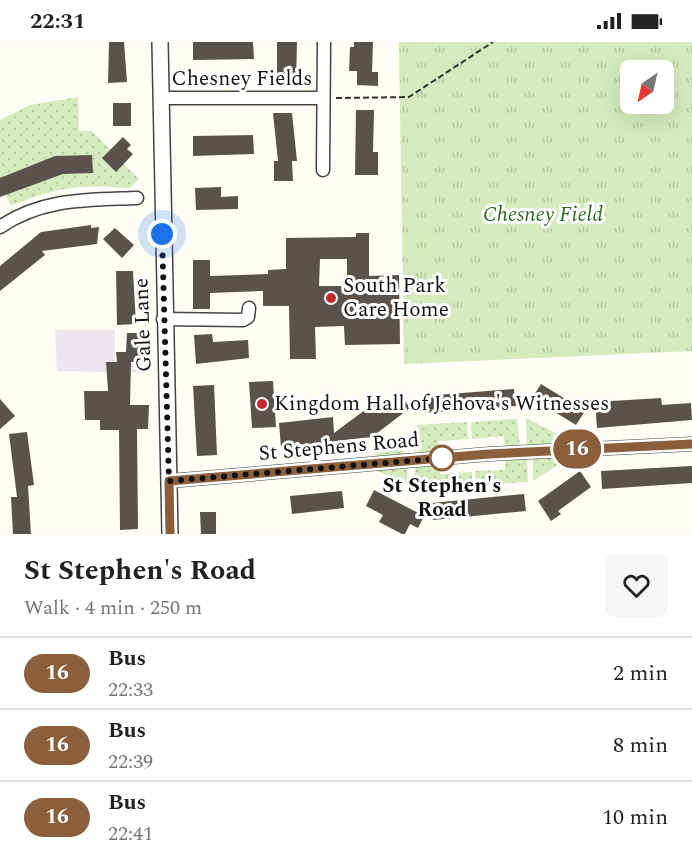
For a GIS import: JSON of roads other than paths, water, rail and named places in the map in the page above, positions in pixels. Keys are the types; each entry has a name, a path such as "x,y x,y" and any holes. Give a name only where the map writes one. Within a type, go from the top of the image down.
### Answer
{"street":[{"name":"Gale Lane","path":"160,42 163,319 170,534"},
{"name":"Chesney Fields","path":"323,170 324,42"},
{"name":"Chesney Fields","path":"160,98 323,98"},
{"path":"0,227 33,208 58,201 137,198"},
{"path":"163,319 243,320 248,317 249,308"},
{"name":"St Stephens Road","path":"169,481 489,454 692,444"}],"place":[{"name":"South Park Care Home","path":"331,298"},
{"name":"Kingdom Hall of Jehova's Witnesses","path":"262,404"},
{"name":"St Stephen's Road","path":"442,458"}],"park label":[{"name":"Chesney Field","path":"543,215"}]}
